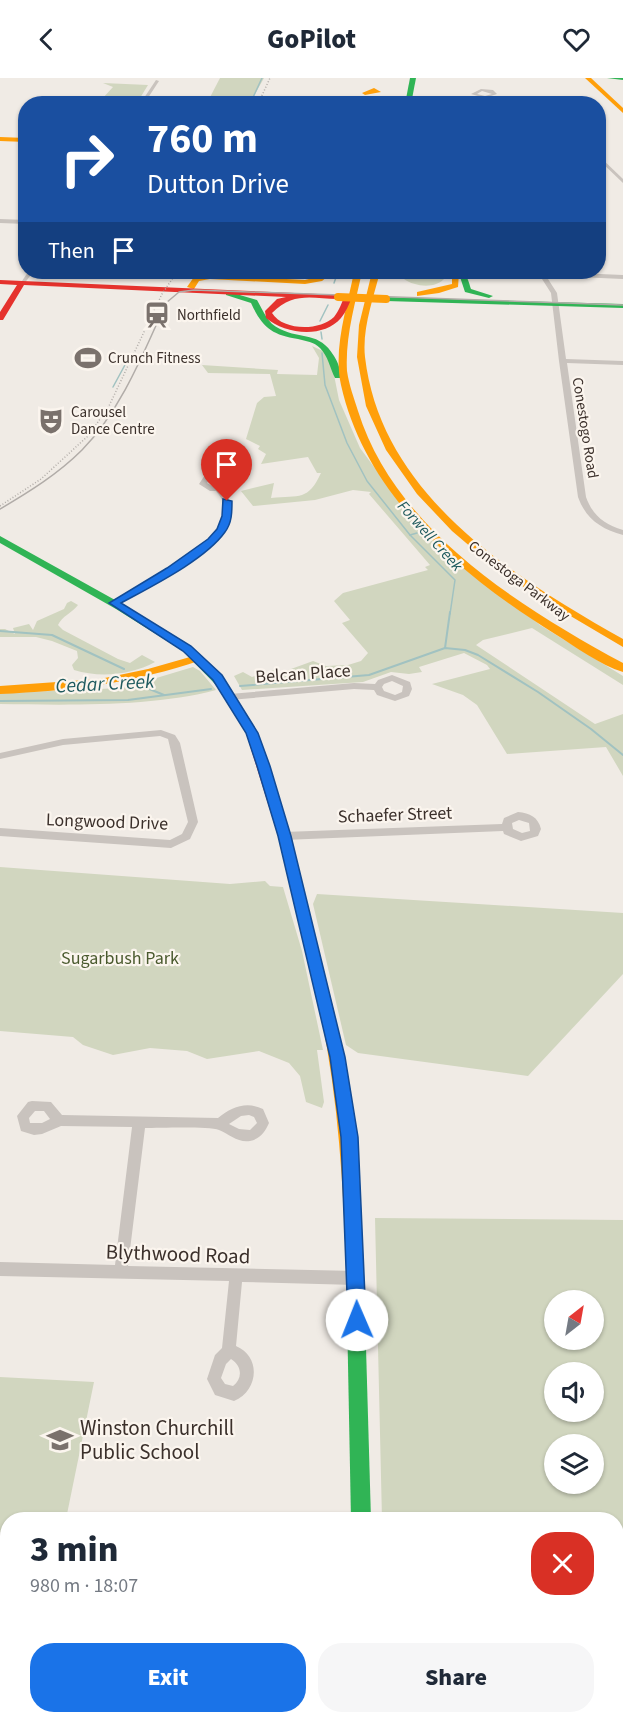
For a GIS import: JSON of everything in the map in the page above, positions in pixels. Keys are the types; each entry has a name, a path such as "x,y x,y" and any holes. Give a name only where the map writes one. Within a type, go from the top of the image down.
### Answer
{"main road":[{"path":"396,96 399,78"},
{"path":"410,96 413,78"},
{"path":"411,96 420,78"},
{"path":"588,78 623,111"},
{"path":"610,78 623,78"},
{"path":"0,139 18,140"},
{"path":"0,282 18,279"},
{"path":"0,318 25,279"},
{"path":"42,279 96,286 296,296 339,295"},
{"path":"191,287 197,279"},
{"path":"231,279 254,281 318,279"},
{"path":"296,296 276,303 268,313 270,318 289,327 322,326 337,318 355,279"},
{"name":"Conestoga Parkway","path":"357,279 345,336 344,366 354,420 389,483 415,515 455,555 490,584 587,651 623,670"},
{"name":"Conestoga Parkway","path":"383,279 367,317 361,355 370,406 385,442 410,478 434,506 506,571 553,604 623,644"},
{"path":"420,294 440,291 455,285 456,279"},
{"path":"464,279 468,290 489,296"},
{"path":"153,288 191,287 339,295 623,301"},
{"path":"229,292 254,302 260,317 267,324 308,338 330,350 343,398 351,409"},
{"path":"386,296 420,294 489,296 623,306"},
{"path":"0,539 114,603 197,657 218,678 252,733 284,836 338,1057 345,1100 350,1137 356,1278 361,1512"},
{"path":"0,690 88,686 119,682 152,675 197,657"}],"street":[{"path":"147,96 157,81"},
{"path":"606,164 623,182"},
{"path":"0,221 18,222"},
{"path":"606,276 623,277"},
{"path":"545,279 554,293 555,301"},
{"name":"Conestogo Road","path":"555,301 582,497 587,514 599,523 623,533"},
{"path":"562,361 623,363"},
{"path":"114,603 171,570 219,533 228,510 227,501 219,489"},
{"name":"Belcan Place","path":"230,697 354,686 378,687"},
{"name":"Longwood Drive","path":"0,756 63,742 161,733 172,737 175,743 193,822 186,836 171,844 0,832"},
{"name":"Schaefer Street","path":"284,836 506,827"},
{"path":"59,1120 139,1124 220,1124"},
{"path":"121,1272 139,1124"},
{"name":"Blythwood Road","path":"0,1269 356,1278"},
{"path":"229,1351 236,1276"}],"green space":[{"path":"220,78 264,78 254,96 211,96"},
{"path":"103,83 148,85 141,96 105,96 113,87"},
{"path":"404,279 444,279 431,285 409,282"},
{"path":"312,346 325,352 333,370 339,400 360,448 414,521 540,625 623,676 623,685 532,628 483,640 476,645 595,724 623,714 623,776 606,747 507,754 477,705 463,695 432,684 490,669 487,665 464,653 419,667 422,672 409,674 391,672 363,682 242,690 234,676 243,672 252,677 277,669 280,673 313,661 326,666 348,665 361,661 368,653 342,623 350,620 334,601 343,593 428,570 425,567 430,565 369,494 371,492 353,490 315,500 253,506 241,491 274,483 271,498 302,495 312,488 321,473 317,473 308,457 261,464 266,454 258,449 260,446 246,439 257,403 264,397 276,396 270,374 208,373 202,365 278,370 277,374 317,375 319,358"},
{"path":"71,601 78,605 58,625 63,630 118,659 130,663 142,655 155,662 126,672 94,674 74,670 72,665 78,658 77,651 52,641 36,637 0,637 0,629 15,634 13,628 29,624 33,630 37,621 64,609"},
{"path":"193,667 200,671 216,690 165,700 137,702 0,704 0,693 123,688"},
{"name":"Sugarbush Park","path":"0,867 230,884 265,881 270,886 283,887 302,951 323,1050 317,1050 324,1102 322,1108 306,1102 300,1076 289,1063 259,1051 207,1059 187,1051 150,1048 113,1055 83,1045 73,1037 0,1031"},
{"path":"317,894 623,913 623,974 528,1076 358,1053 346,1045 313,904"},
{"path":"375,1218 623,1220 623,1512 382,1512"},
{"path":"0,1377 94,1382 67,1512 0,1512"}],"waterway":[{"name":"Forwell Creek","path":"254,96 262,78"},
{"name":"Forwell Creek","path":"334,283 335,279"},
{"name":"Forwell Creek","path":"320,321 328,305"},
{"name":"Forwell Creek","path":"321,332 322,339"},
{"name":"Forwell Creek","path":"322,353 325,385 347,443 367,481 410,535"},
{"path":"113,387 126,363"},
{"name":"Forwell Creek","path":"410,535 417,533"},
{"name":"Forwell Creek","path":"410,535 455,580 450,614"},
{"name":"Forwell Creek","path":"445,648 450,612"},
{"path":"0,631 52,635 124,669"},
{"name":"Cedar Creek","path":"240,686 369,675 445,648"},
{"name":"Forwell Creek","path":"445,648 465,650 478,655 538,692 591,729 623,755"},
{"path":"147,688 164,695"},
{"name":"Cedar Creek","path":"0,701 128,700 211,689"}],"tram line":[{"path":"0,509 53,475 82,450 96,434 130,381 166,303 179,292 194,290 623,305"}],"railway":[{"path":"262,96 270,78"},
{"path":"0,506 41,479 89,435 109,406 162,294 172,279"}],"traffic: fast":[{"path":"410,96 413,78"},
{"path":"610,78 623,78"},
{"path":"464,279 468,290 489,296"},
{"path":"229,293 254,302 264,321 278,331 317,342 332,359 338,376"},
{"path":"386,299 623,306"},
{"path":"0,539 120,607 187,649 221,683"},
{"path":"356,1313 361,1512"}],"traffic: slow":[{"path":"588,78 623,111"},
{"path":"374,90 378,92 365,93 374,90"},
{"path":"0,139 18,140"},
{"path":"191,287 197,279"},
{"path":"248,279 305,282 319,279"},
{"path":"356,279 344,342 343,370 360,432 384,476 415,517 452,554 537,618 623,668"},
{"path":"374,279 363,325 361,357 370,406 391,450 420,492 456,529 496,563 539,593 623,644"},
{"path":"420,294 439,291 455,285 456,279"},
{"path":"338,297 386,299"},
{"path":"0,690 50,688 100,682 149,673 197,658"},
{"path":"327,1011 341,1086 350,1161 356,1313"}],"traffic: jam":[{"path":"0,282 338,297"},
{"path":"0,318 22,283"},
{"path":"296,296 280,301 268,313 270,318 295,328 322,327 337,318 348,297"},
{"path":"221,683 252,733 284,836 327,1011"}],"place":[{"name":"Northfield","path":"157,315"},
{"name":"Crunch Fitness","path":"88,358"},
{"name":"Carousel Dance Centre","path":"51,421"},
{"name":"Winston Churchill Public School","path":"60,1440"}],"route":[{"path":"227,501 227,516 222,530 211,541 171,570 114,603 187,649 205,665 218,678 252,733 284,836 338,1057 350,1137 357,1320"}]}
